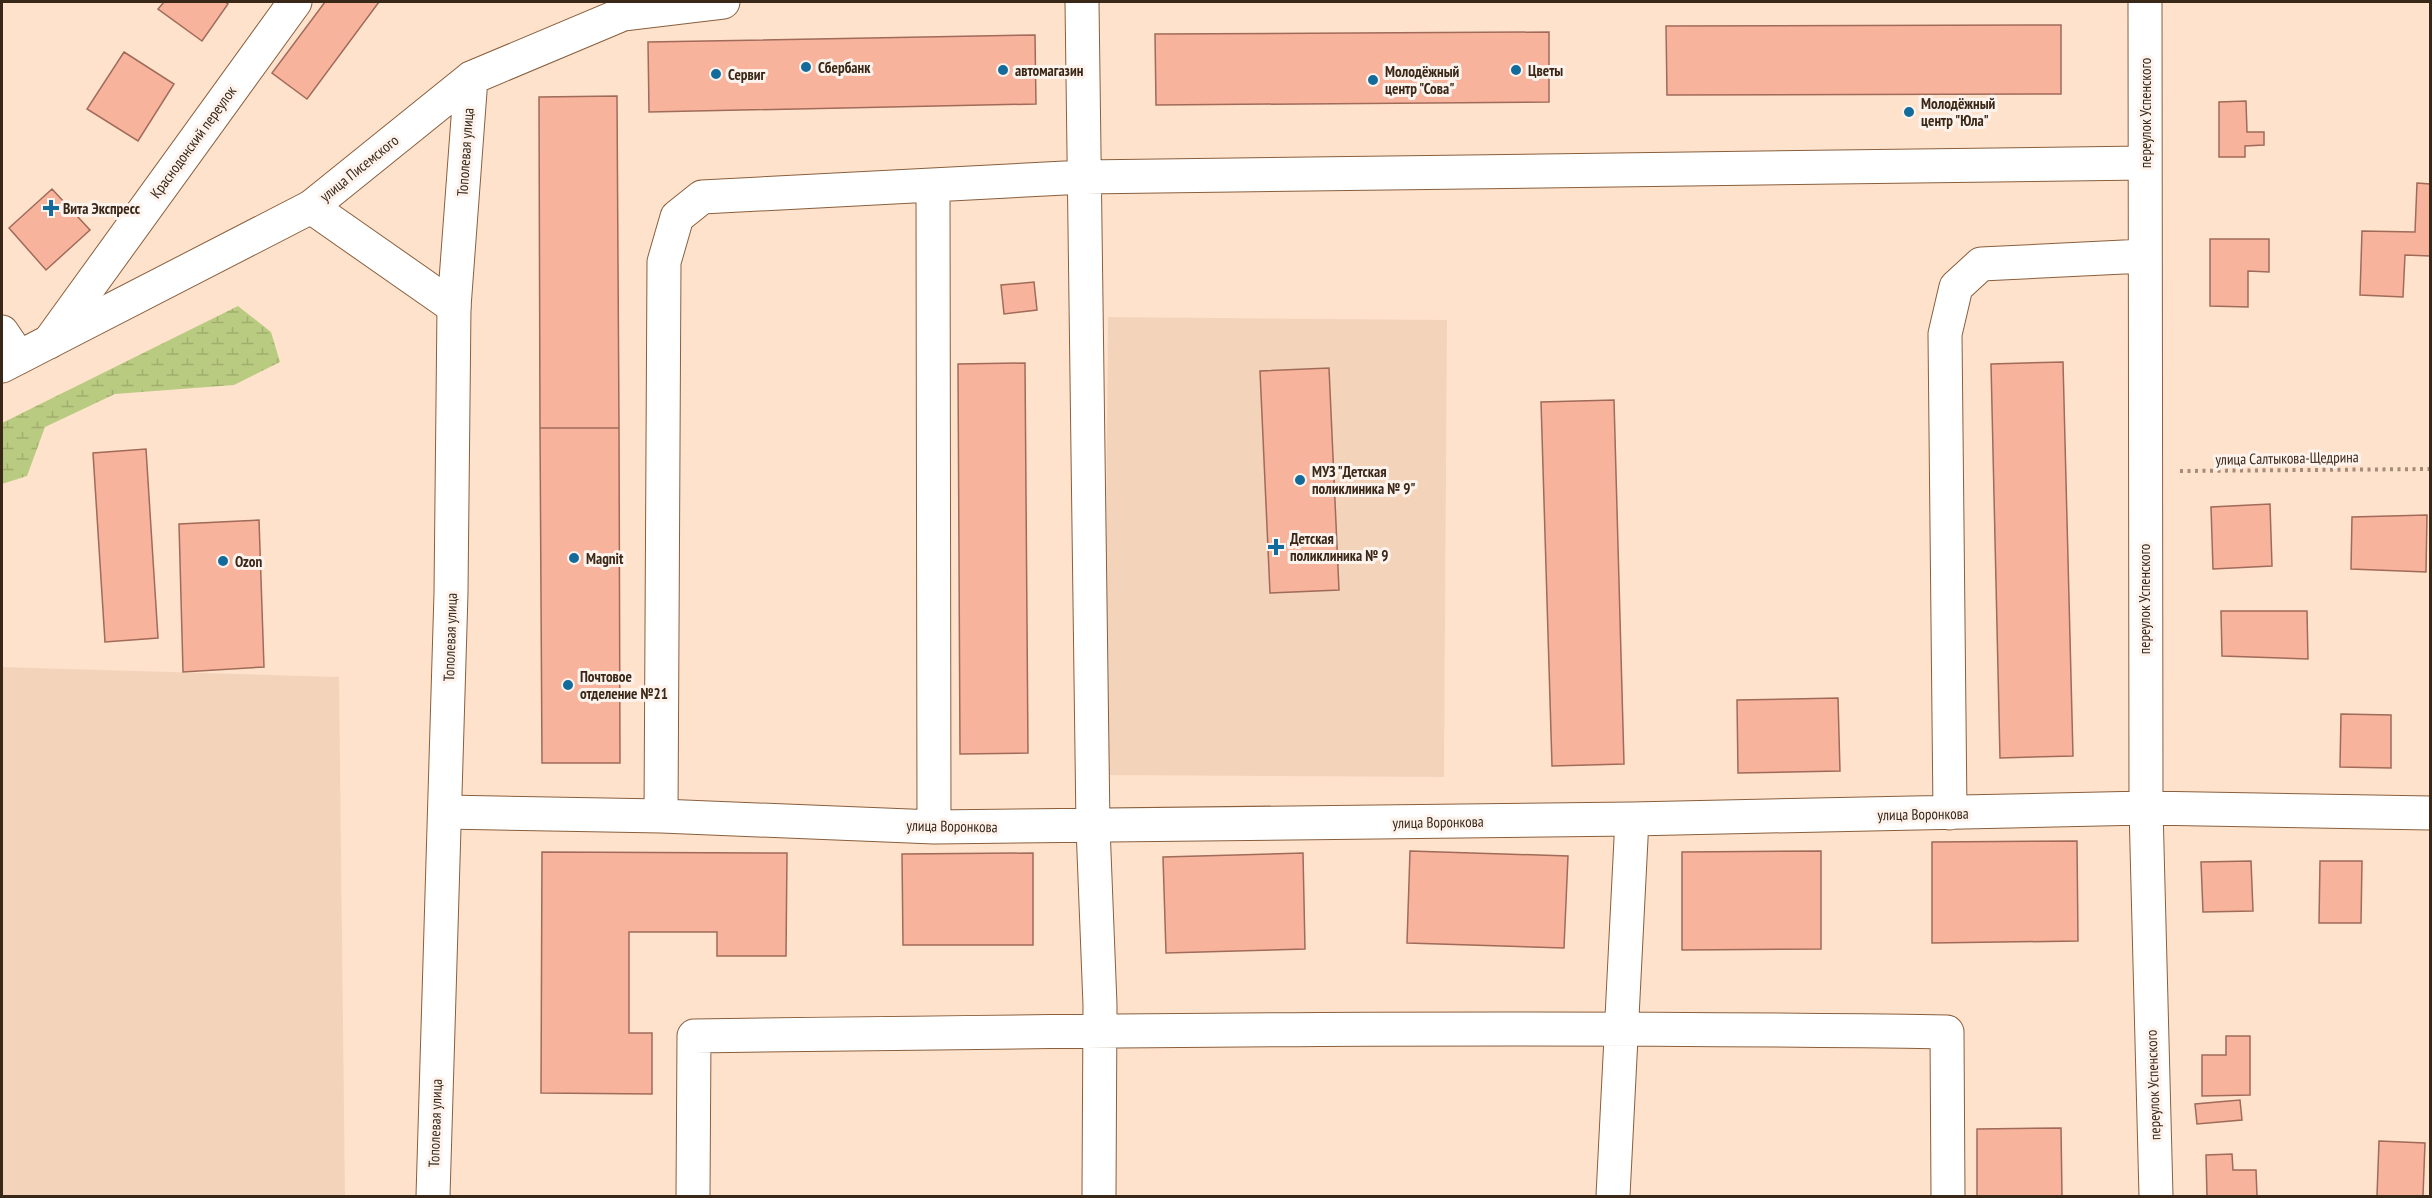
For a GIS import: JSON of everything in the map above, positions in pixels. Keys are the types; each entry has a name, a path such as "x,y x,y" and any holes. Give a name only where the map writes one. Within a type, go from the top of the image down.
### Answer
{"street":[{"name":"Краснодонский переулок","path":"49,342 295,2"},
{"name":"улица Писемского","path":"7,352 49,342 311,207 471,78 647,6 723,2"},
{"path":"1082,2 1093,827 1100,1030 1099,1197"},
{"name":"переулок Успенского","path":"2145,2 2146,808 2156,1197"},
{"name":"Тополевая улица","path":"433,1197 451,593 454,307 471,78"},
{"path":"660,816 664,262 677,217 702,196 1084,177 2144,163"},
{"path":"933,185 934,827"},
{"path":"311,207 454,307"},
{"path":"1950,813 1945,334 1956,287 1981,264 2144,256"},
{"name":"улица Воронкова","path":"445,812 660,816 934,827 1093,827 1632,819 2146,808 2430,813"},
{"path":"1613,1197 1632,819"},
{"path":"693,1197 694,1036 1100,1030 1621,1027 1947,1032 1948,1197"}],"path":[{"name":"улица Салтыкова-Щедрина","path":"2144,471 2430,469"}],"shaded area":[{"name":"Детская поликлиника № 9","path":"1108,317 1447,320 1444,777 1104,775"},
{"path":"2,667 339,677 345,1196 2,1196"}],"green space":[{"path":"238,306 271,332 280,362 234,385 115,394 45,427 27,476 2,484 2,423"}],"building":[{"path":"164,2 225,2 228,4 202,41 158,9"},
{"path":"325,2 379,2 307,99 272,73"},
{"path":"2061,25 2061,94 1667,95 1666,26"},
{"path":"1549,32 1549,102 1156,105 1155,34"},
{"path":"1035,35 1036,104 649,112 648,42"},
{"path":"124,52 174,84 138,141 87,109"},
{"path":"617,96 619,428 540,428 539,97"},
{"path":"2246,101 2247,132 2264,132 2264,145 2245,146 2245,157 2219,157 2219,102"},
{"path":"2417,183 2430,184 2430,256 2405,255 2403,297 2360,295 2362,231 2415,232"},
{"path":"52,189 90,230 46,270 9,228"},
{"path":"2210,239 2269,239 2269,272 2248,271 2248,307 2210,306"},
{"path":"1034,282 1037,310 1004,314 1001,285"},
{"path":"2063,362 2073,756 2000,758 1991,364"},
{"path":"1025,363 1028,753 960,754 958,364"},
{"name":"МУЗ \"Детская поликлиника № 9\"","path":"1329,368 1339,590 1270,593 1260,371"},
{"path":"1614,400 1624,764 1552,766 1541,402"},
{"path":"540,428 619,428 620,763 542,763"},
{"path":"146,449 158,638 105,642 93,453"},
{"path":"2270,504 2272,566 2213,569 2211,507"},
{"path":"2427,515 2426,572 2351,569 2352,517"},
{"path":"259,520 264,667 183,672 179,524"},
{"path":"2221,611 2307,611 2308,659 2222,656"},
{"path":"1838,698 1840,771 1738,773 1737,700"},
{"path":"2341,714 2391,715 2391,768 2340,767"},
{"path":"2077,841 2078,941 1932,943 1932,842"},
{"path":"1410,851 1568,856 1564,948 1407,943"},
{"path":"1821,851 1821,949 1682,950 1682,852"},
{"path":"542,852 787,853 786,956 717,956 717,932 629,932 629,1033 652,1033 652,1094 541,1093"},
{"path":"1033,853 1033,945 903,945 902,854"},
{"path":"1303,853 1305,949 1166,953 1163,857"},
{"path":"2251,861 2253,911 2203,912 2201,862"},
{"path":"2320,861 2362,861 2361,923 2319,923"},
{"path":"2226,1036 2250,1036 2250,1095 2202,1096 2202,1055 2226,1055"},
{"path":"2240,1100 2242,1120 2197,1124 2195,1104"},
{"path":"2061,1128 2062,1196 1977,1196 1977,1129"},
{"path":"2379,1141 2425,1143 2423,1196 2377,1196"},
{"path":"2232,1154 2233,1170 2256,1170 2257,1196 2207,1196 2206,1155"}],"place":[{"name":"Сбербанк","path":"806,67"},
{"name":"автомагазин","path":"1003,70"},
{"name":"Цветы","path":"1516,70"},
{"name":"Сервиг","path":"716,74"},
{"name":"Молодёжный центр \"Сова\"","path":"1373,80"},
{"name":"Молодёжный центр \"Юла\"","path":"1909,112"},
{"name":"Вита Экспресс","path":"51,208"},
{"name":"МУЗ \"Детская поликлиника № 9\"","path":"1300,480"},
{"name":"Детская поликлиника № 9","path":"1276,547"},
{"name":"Magnit","path":"574,558"},
{"name":"Ozon","path":"223,561"},
{"name":"Почтовое отделение №21","path":"568,685"}]}
